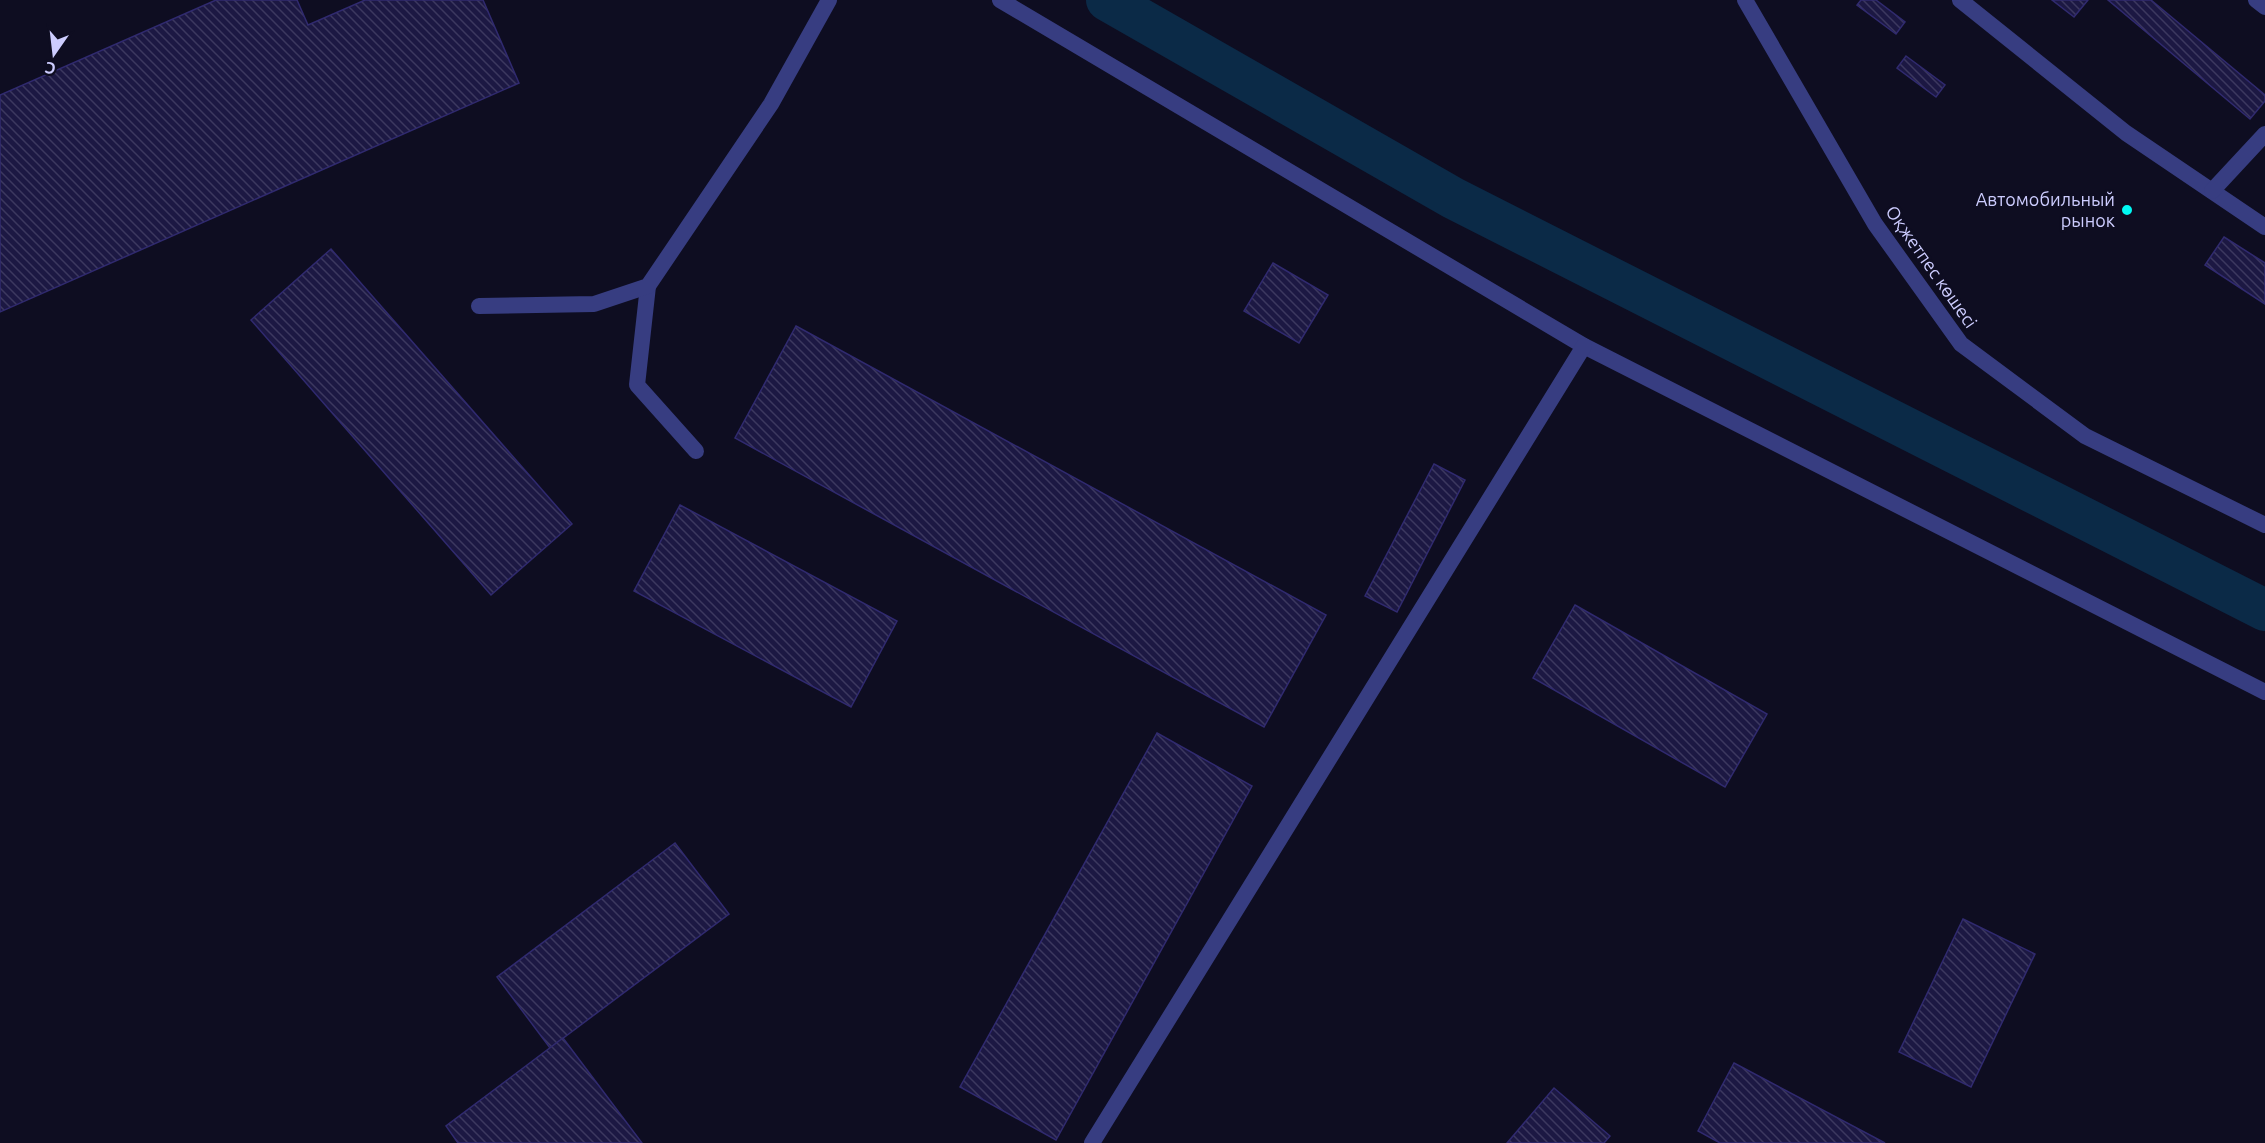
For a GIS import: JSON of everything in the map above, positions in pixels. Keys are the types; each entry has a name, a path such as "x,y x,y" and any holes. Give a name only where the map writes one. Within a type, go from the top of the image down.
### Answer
{"street":[{"path":"696,451 637,385 648,286 771,104 829,0"},
{"path":"1000,0 1584,346 2265,692"},
{"name":"Оқжетпес көшесі","path":"1745,0 1875,225 1961,344 2085,436 2265,525"},
{"path":"1960,0 2126,133 2265,227"},
{"path":"2256,0 2265,7"},
{"path":"2212,191 2265,134"},
{"path":"479,306 594,304 648,286"},
{"path":"1092,1143 1584,346"}],"building":[{"path":"216,0 297,0 308,25 365,0 483,0 519,83 0,312 0,95"},
{"path":"1861,0 1876,0 1905,22 1896,34 1857,5"},
{"path":"2052,0 2088,0 2074,17"},
{"path":"2108,0 2151,0 2265,95 2265,101 2250,119"},
{"path":"1906,56 1945,85 1936,97 1897,68"},
{"path":"2224,237 2265,263 2265,304 2205,265"},
{"path":"331,249 572,524 491,595 251,320"},
{"path":"1273,263 1328,295 1299,343 1244,311"},
{"path":"796,326 1326,615 1264,727 735,438"},
{"path":"1434,464 1465,480 1397,612 1365,596"},
{"path":"680,505 897,621 851,707 634,591"},
{"path":"1575,605 1767,714 1725,787 1533,678"},
{"path":"1157,733 1252,786 1056,1140 960,1087"},
{"path":"675,843 729,914 550,1048 497,977"},
{"path":"1963,919 2035,954 1971,1087 1899,1052"},
{"path":"563,1038 642,1143 458,1143 446,1126"},
{"path":"1734,1063 1885,1143 1720,1143 1698,1131"},
{"path":"1554,1088 1610,1136 1604,1143 1507,1143"}],"waterway":[{"path":"1107,0 1453,198 2265,610"}],"place":[{"name":"Автомобильный рынок","path":"2127,210"}]}
